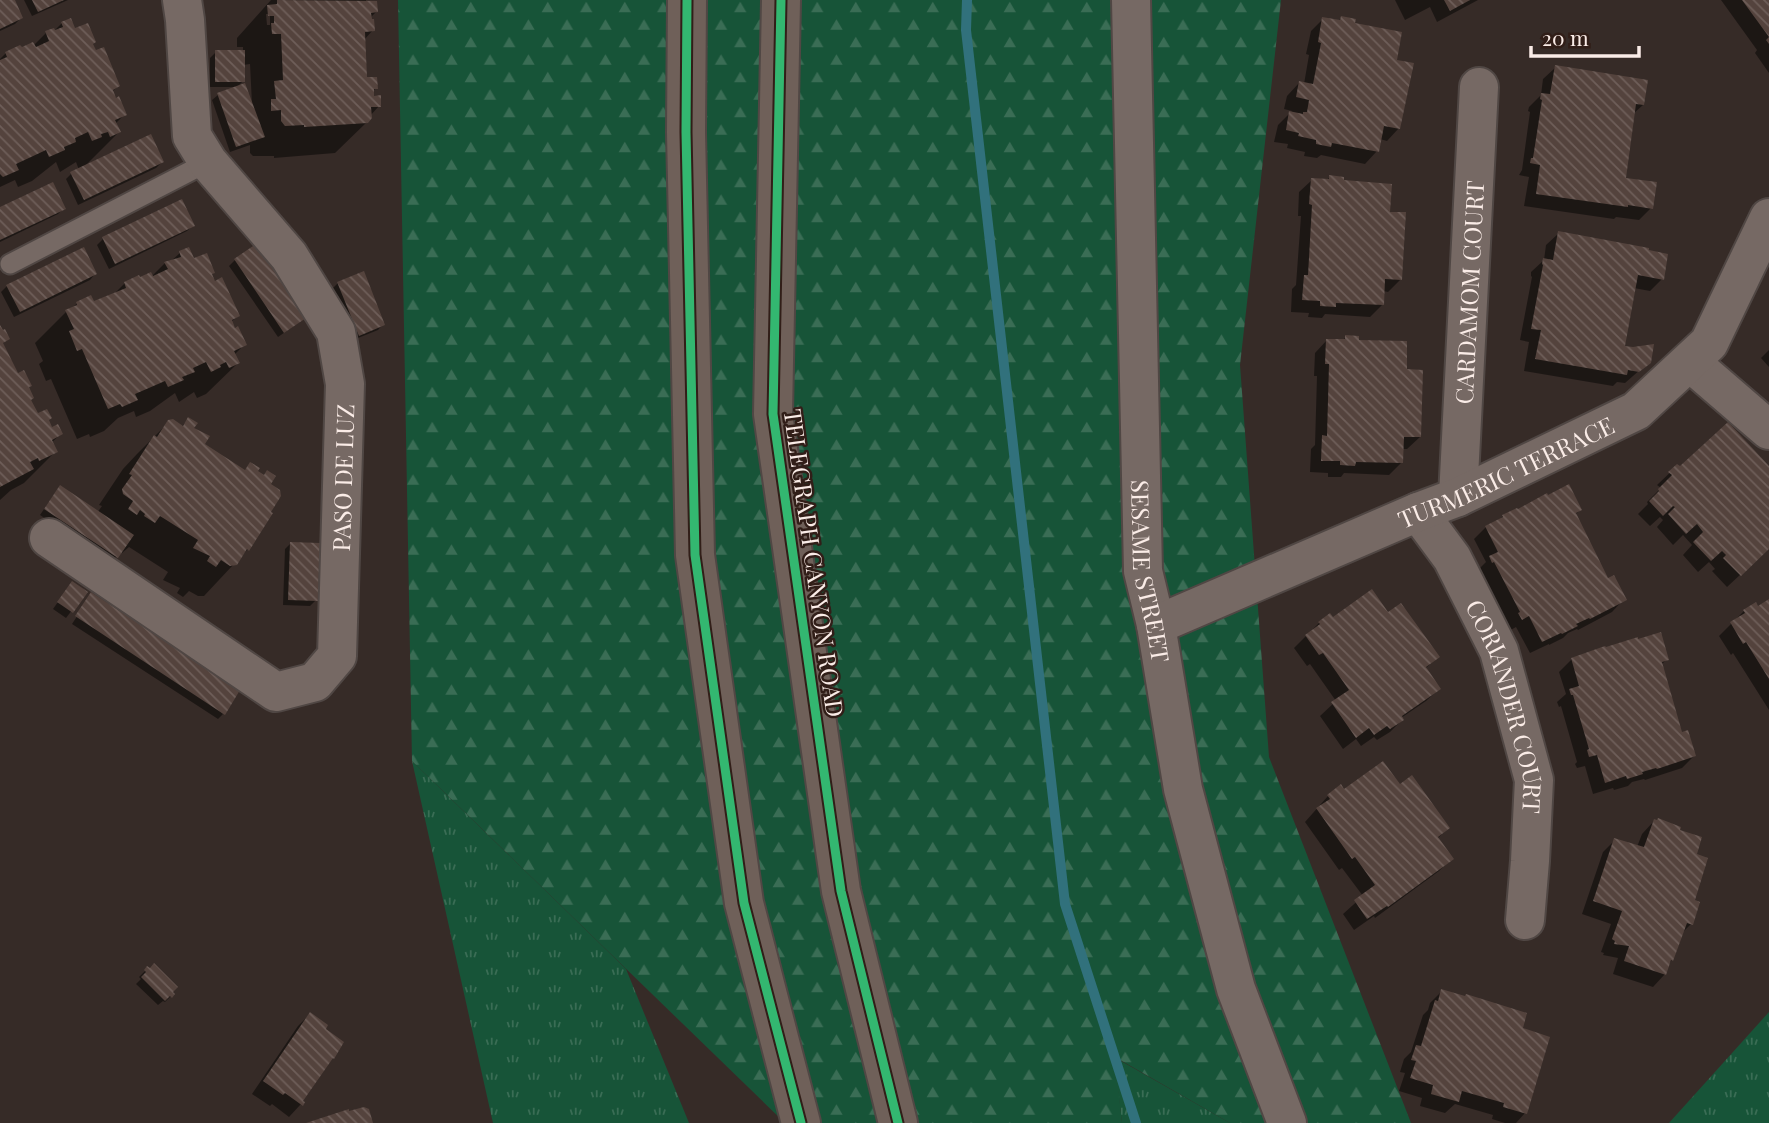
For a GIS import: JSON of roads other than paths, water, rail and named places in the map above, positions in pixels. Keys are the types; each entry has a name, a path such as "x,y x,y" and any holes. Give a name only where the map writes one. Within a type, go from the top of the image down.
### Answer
{"main road":[{"path":"687,0 686,132 695,555 744,903 801,1123"},
{"name":"TELEGRAPH CANYON ROAD","path":"781,0 773,414 841,891 898,1123"}],"street":[{"name":"PASO DE LUZ","path":"49,538 276,692 315,682 337,656 345,384 336,332 289,256 208,162 192,136 182,0"},
{"name":"SESAME STREET","path":"1130,0 1143,570 1156,625 1183,789 1193,829 1236,989 1287,1123"},
{"name":"CARDAMOM COURT","path":"1458,497 1479,87"},
{"name":"TURMERIC TERRACE","path":"1156,625 1458,497 1636,411 1709,343 1769,218"},
{"path":"1690,362 1769,430"},
{"name":"CORIANDER COURT","path":"1418,512 1452,558 1499,651 1534,780 1525,920"}],"lane":[{"path":"10,264 208,162"}],"waterway":[{"path":"967,0 966,30 1065,904 1136,1123"}]}
